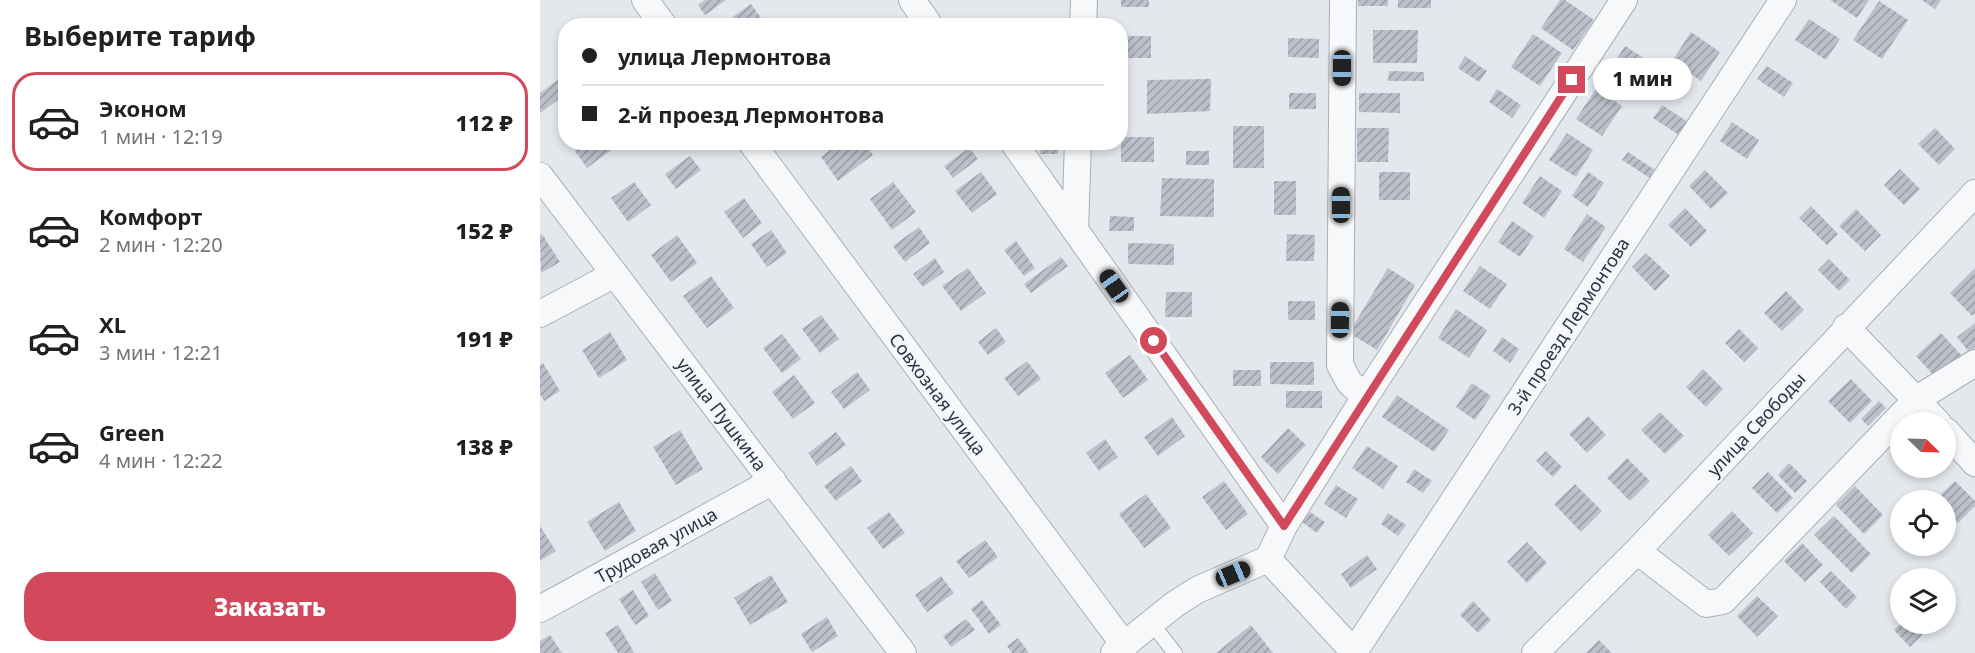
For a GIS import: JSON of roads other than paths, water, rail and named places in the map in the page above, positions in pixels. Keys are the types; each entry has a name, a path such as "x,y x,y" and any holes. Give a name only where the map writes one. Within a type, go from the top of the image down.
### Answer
{"street":[{"path":"645,0 658,18"},
{"path":"912,0 924,18"},
{"path":"1083,18 1084,0"},
{"path":"1343,0 1340,365 1349,381 1365,397"},
{"path":"1120,649 1174,604 1197,590 1268,559 1284,526 1365,397 1624,0"},
{"name":"3-й проезд Лермонтова","path":"1354,652 1783,0"},
{"name":"Совхозная улица","path":"757,150 1120,649"},
{"path":"1019,150 1284,526"},
{"path":"1075,230 1078,150"},
{"name":"улица Пушкина","path":"540,176 903,653"},
{"name":"улица Свободы","path":"1535,653 1637,551 1846,327 1975,194"},
{"path":"540,314 615,274"},
{"path":"1846,327 1928,412"},
{"path":"1637,551 1706,604 1723,601 1917,399 1975,363"},
{"path":"1956,442 1975,463"},
{"name":"Трудовая улица","path":"540,609 773,481"},
{"path":"1268,559 1354,652"}],"lane":[{"path":"1152,624 1175,653"}]}
